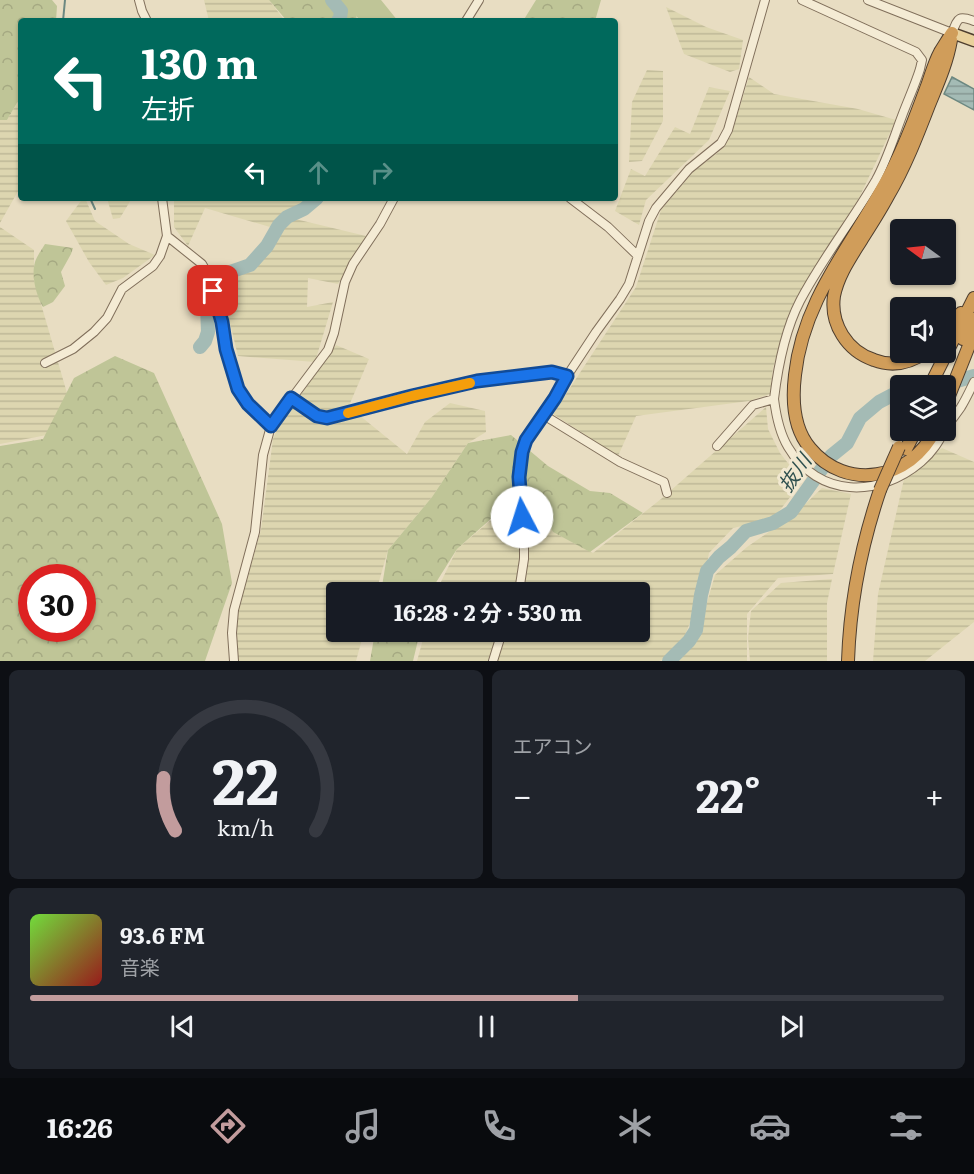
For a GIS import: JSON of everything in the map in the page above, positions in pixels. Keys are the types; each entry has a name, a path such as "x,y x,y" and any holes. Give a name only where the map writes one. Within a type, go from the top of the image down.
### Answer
{"highway":[{"path":"890,362 865,357 855,350 840,333 834,310 834,297 841,274 890,194 914,144 948,58 952,33"},
{"path":"928,441 915,457 891,472 868,476 844,472 820,458 809,447 797,422 794,384 804,332 820,293 895,165 939,54 952,33"},
{"path":"956,319 974,296"},
{"path":"956,353 974,296"},
{"path":"956,353 974,319"},
{"path":"956,353 974,333"},
{"path":"939,375 948,363"},
{"path":"848,661 851,611 866,532 905,441"},
{"path":"903,448 908,441"},
{"path":"856,661 856,636 862,584 884,491"}],"main road":[{"path":"952,33 974,41"}],"street":[{"path":"139,0 145,18"},
{"path":"468,18 479,0"},
{"path":"520,582 524,538 519,477 526,440 620,299 628,284 656,207 689,170 721,143 728,130 765,0"},
{"path":"801,0 907,47 916,52 922,60 890,149 876,178 839,240 814,276 799,303 790,326 777,375 774,399 787,446 808,471 824,481 852,488 866,488 900,478 934,449 962,406 974,382"},
{"path":"868,0 952,33 959,18 974,21"},
{"path":"45,363 72,349 94,332 106,318 122,289 153,267 160,256 167,236 162,201"},
{"path":"234,661 232,633 234,610 255,532 263,454 271,426 328,350 345,282 353,264 380,224 392,201"},
{"path":"574,201 608,227 637,255"},
{"path":"167,236 202,264 209,276 238,389 248,404 271,426"},
{"path":"291,398 317,416 327,418 477,381 552,372 567,376"},
{"path":"717,446 753,405 774,399"},
{"path":"542,414 620,462 664,482 667,493"},
{"path":"493,661 498,642"}],"shaded area":[{"path":"204,0 269,0 283,18 208,18"},
{"path":"666,7 706,27 743,40 739,69 730,72 684,54"},
{"path":"647,70 663,71 663,121 642,161 629,162 632,102"},
{"path":"749,77 774,94 858,109 896,120 858,200 797,298 773,368 770,394 749,401 636,416 618,456 553,414 636,287 661,210 694,171 720,151 731,135"},
{"path":"709,87 730,91 709,140 646,200 639,225 615,211 631,169 645,176 675,127 690,134"},
{"path":"18,101 18,191 0,223 0,120 7,120"},
{"path":"81,201 86,201 95,221 129,244 155,255 123,278 106,285 89,262 66,221"},
{"path":"108,201 130,201 120,218 113,219"},
{"path":"174,201 304,201 270,227 205,208 188,246 174,227"},
{"path":"287,217 366,236 338,284 308,278 307,307 333,302 315,362 238,356 220,283 255,266 274,248"},
{"path":"0,227 34,250 34,280 67,393 52,434 0,444"},
{"path":"336,345 369,359 348,408 407,454 425,422 450,403 485,411 486,432 468,443 432,497 388,550 379,582 326,582 326,642 361,642 356,661 232,661 237,614 261,530 273,439 278,427"},
{"path":"766,407 768,429 780,453 791,467 798,487 773,519 733,528 709,553 701,595 678,653 659,661 417,661 422,642 650,642 650,582 441,582 457,549 530,487 553,532 593,553 661,499"},
{"path":"942,448 974,462 974,622 925,661 873,661 878,594 904,479"},
{"path":"822,488 851,494 833,574 778,578 747,614 747,661 677,661 697,637 715,575 747,547 795,514"},
{"path":"832,579 827,603 827,661 750,661 748,638 751,611 781,583"}],"green space":[{"path":"0,0 52,0 57,6 56,18 18,18 18,101 7,120 0,120"},
{"path":"269,0 349,0 357,13 356,18 284,18"},
{"path":"347,0 381,0 396,18 358,18"},
{"path":"536,0 601,0 596,18 525,18"},
{"path":"45,244 73,248 61,272 65,286 53,302 43,307 36,291 34,267"},
{"path":"115,356 154,373 222,524 232,583 205,661 0,661 0,446 43,439 74,378"},
{"path":"511,435 548,466 590,491 610,493 643,513 590,552 553,532 530,487 457,549 436,582 383,582 388,550 432,497 468,443"},
{"path":"373,642 418,642 413,661 370,661"}],"water":[{"path":"952,77 974,89 974,110 944,94"}],"waterway":[{"path":"63,18 65,0"},
{"path":"332,0 341,11 340,18"},
{"path":"91,201 95,209"},
{"path":"217,280 227,273 250,265 267,246 279,225 287,217 304,209 313,201"},
{"path":"200,347 208,332 209,291"},
{"name":"抜川","path":"956,381 974,376"},
{"name":"抜川","path":"669,661 689,641 696,630 707,571 746,531 773,523 791,512 831,456 847,443 860,418 890,396"}],"slow traffic":[{"path":"348,413 470,383"}],"route":[{"path":"213,291 222,322 232,374 238,389 248,404 271,426 291,398 317,416 327,418 477,381 552,372 567,376 526,440 522,452 519,477 522,517"}]}
